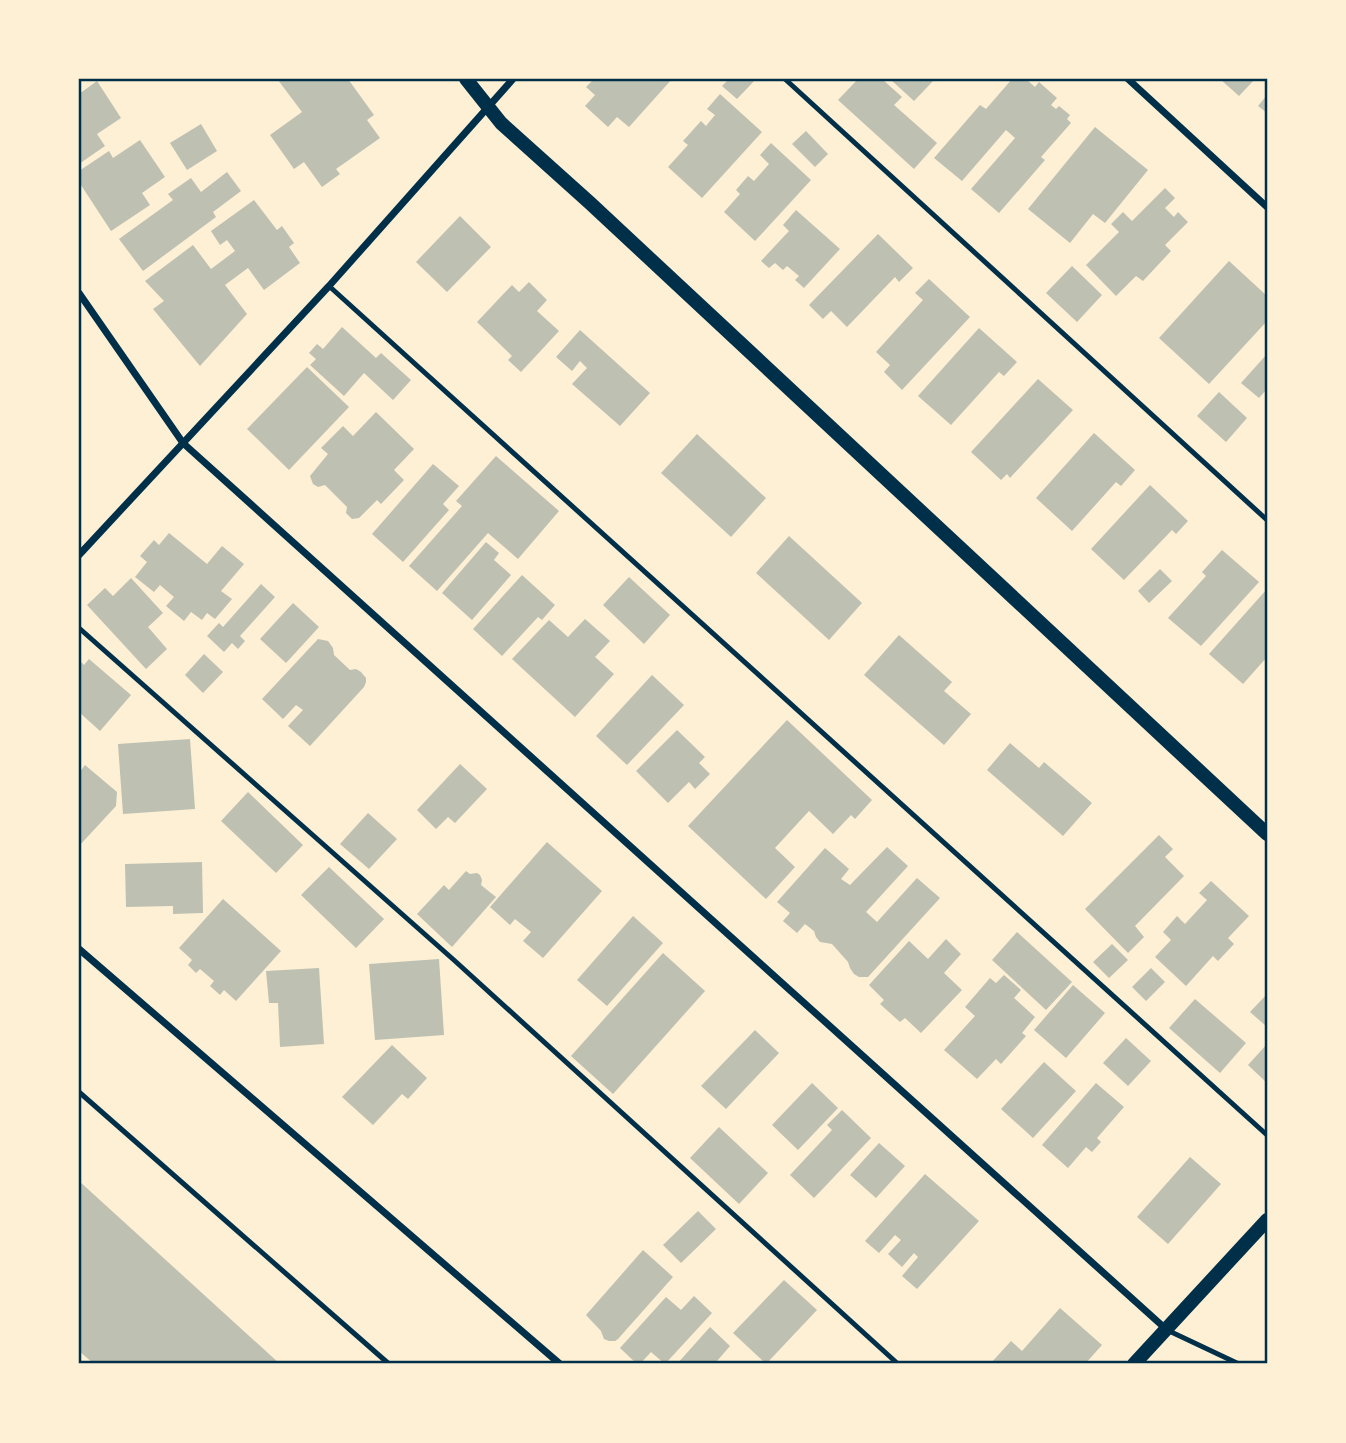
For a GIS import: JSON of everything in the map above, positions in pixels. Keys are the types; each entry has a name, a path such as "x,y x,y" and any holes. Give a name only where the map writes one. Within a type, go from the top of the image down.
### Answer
{"main road":[{"path":"467,79 501,123 1267,834"},
{"path":"1134,1364 1267,1220"}],"street":[{"path":"79,555 329,286 513,79"},
{"path":"1128,79 1267,207"},
{"path":"79,293 183,443 1167,1330"},
{"path":"79,948 560,1364"}],"lane":[{"path":"785,79 1267,520"},
{"path":"329,286 1267,1135"},
{"path":"79,628 455,961 898,1364"},
{"path":"79,1092 388,1364"},
{"path":"1167,1330 1240,1364"}],"building":[{"path":"348,79 374,115 367,120 380,138 336,169 340,174 322,187 304,162 294,169 270,135 302,112 278,80"},
{"path":"594,79 672,79 629,127 617,117 608,127 585,106 595,95 586,87"},
{"path":"729,79 756,79 737,99 722,86"},
{"path":"858,79 882,79 902,97 894,105 937,143 914,169 838,100"},
{"path":"890,79 930,79 933,81 914,101"},
{"path":"1012,79 1026,79 1035,87 1039,82 1057,98 1051,105 1056,109 1059,106 1070,115 1067,119 1071,123 1041,157 1045,160 999,213 971,189 1015,138 1006,130 962,181 934,158 980,105 986,109"},
{"path":"1220,79 1255,79 1239,96"},
{"path":"97,81 121,118 97,134 105,146 79,164 79,94"},
{"path":"720,94 762,132 702,198 668,167 688,145 683,141 701,121 706,126 715,115 707,109"},
{"path":"1267,95 1267,113 1258,106"},
{"path":"201,124 217,151 187,170 170,143"},
{"path":"1095,127 1148,170 1105,223 1093,214 1070,243 1028,209"},
{"path":"806,131 828,154 815,167 792,144"},
{"path":"140,140 165,177 142,193 150,205 111,231 79,182 79,171 109,151 113,158"},
{"path":"771,143 811,180 755,241 724,212 740,194 736,190 748,176 754,181 769,164 760,155"},
{"path":"227,172 241,191 213,212 216,217 143,271 119,239 173,200 168,194 191,178 201,192"},
{"path":"1165,188 1175,198 1165,208 1174,217 1178,212 1188,222 1165,245 1171,251 1143,281 1136,276 1116,296 1086,265 1119,232 1111,224 1123,212 1132,221"},
{"path":"254,200 277,230 282,226 294,243 289,247 300,263 264,290 248,268 225,285 247,314 200,366 153,309 164,301 145,281 193,245 211,269 235,251 227,240 220,245 211,231"},
{"path":"796,210 840,249 804,288 795,280 799,276 787,266 783,270 775,263 769,268 761,261 789,231 783,225"},
{"path":"460,216 491,247 447,292 416,262"},
{"path":"878,234 913,268 899,282 895,277 847,327 831,311 823,319 809,305"},
{"path":"1229,261 1267,296 1267,321 1209,384 1159,338"},
{"path":"1072,266 1102,295 1077,322 1046,293"},
{"path":"929,279 970,317 902,390 884,372 890,365 876,352 923,300 915,293"},
{"path":"529,282 547,300 537,311 559,331 521,372 508,360 512,356 477,322 512,285 519,292"},
{"path":"342,327 376,358 381,353 411,380 393,400 364,373 344,396 310,365 316,359 309,353 317,344 323,349"},
{"path":"979,328 1017,362 1004,376 999,372 951,425 918,396"},
{"path":"580,330 650,393 620,426 572,384 587,368 580,361 572,371 556,357"},
{"path":"1267,354 1267,389 1259,398 1241,383"},
{"path":"307,367 349,407 289,470 247,429"},
{"path":"1038,379 1073,410 1010,478 1007,474 1001,480 971,452"},
{"path":"1219,392 1247,418 1226,442 1197,416"},
{"path":"376,412 414,449 394,470 404,480 381,504 377,500 359,518 352,519 346,513 347,507 325,485 318,487 313,484 310,476 328,454 321,448 343,426 353,436"},
{"path":"1094,433 1135,470 1121,486 1116,482 1072,531 1036,498"},
{"path":"697,434 766,498 731,537 661,473"},
{"path":"496,456 559,511 518,559 488,533 437,591 409,566 462,506 456,501"},
{"path":"433,464 459,486 443,504 449,510 403,562 372,534"},
{"path":"1150,485 1188,521 1176,534 1172,530 1124,580 1091,549"},
{"path":"169,533 207,564 222,546 244,564 221,591 232,599 215,619 207,613 202,620 191,612 184,621 166,606 174,597 160,585 154,592 135,577 147,562 140,556 154,540 159,545"},
{"path":"789,536 862,603 829,640 756,573"},
{"path":"486,542 499,553 494,560 511,575 472,620 442,593"},
{"path":"1222,550 1259,582 1201,646 1168,618 1206,576 1202,572"},
{"path":"1160,569 1172,581 1149,603 1138,591"},
{"path":"522,575 555,605 542,620 538,617 502,656 473,629"},
{"path":"629,577 670,615 644,644 603,605"},
{"path":"131,578 163,613 148,627 167,649 146,669 87,605 105,588 113,596"},
{"path":"261,584 275,597 240,636 245,641 238,649 232,643 224,652 207,636 219,623 223,627"},
{"path":"1267,589 1267,657 1243,684 1209,654"},
{"path":"293,603 319,627 286,663 260,639"},
{"path":"585,619 610,641 595,657 614,674 575,717 512,659 549,620 568,637"},
{"path":"899,635 952,682 944,691 971,714 944,745 864,675"},
{"path":"318,639 328,641 334,655 350,670 361,672 366,682 310,746 288,726 303,710 296,705 283,719 262,699"},
{"path":"204,654 223,672 203,693 185,675"},
{"path":"89,659 131,695 100,731 79,712 79,660 84,665"},
{"path":"652,675 684,705 627,765 596,736"},
{"path":"787,720 872,800 855,819 851,815 833,834 809,811 775,848 795,867 766,899 688,826"},
{"path":"677,730 705,757 699,763 710,774 695,789 689,782 668,803 636,771"},
{"path":"190,739 195,809 123,814 118,744"},
{"path":"1010,743 1039,768 1044,762 1092,803 1063,836 987,770"},
{"path":"460,764 487,789 455,823 448,817 436,829 417,810"},
{"path":"85,765 117,792 116,806 79,846 79,773"},
{"path":"248,792 303,845 276,873 221,821"},
{"path":"368,813 397,839 369,869 340,844"},
{"path":"1159,835 1173,849 1165,857 1184,876 1135,926 1144,937 1128,953 1085,909"},
{"path":"547,842 602,891 543,958 523,941 531,932 515,919 510,925 490,907"},
{"path":"887,847 908,866 866,912 877,922 917,878 940,898 868,977 859,977 832,944 820,942 814,931 805,924 797,933 783,921 790,913 777,902 825,848 849,869 841,879 850,885"},
{"path":"202,862 203,913 173,914 173,906 126,907 125,864"},
{"path":"329,867 384,919 356,948 301,895"},
{"path":"466,871 480,875 481,885 496,897 452,947 417,914 444,885 449,890"},
{"path":"1211,881 1249,916 1228,938 1234,944 1218,961 1213,956 1186,986 1155,957 1171,940 1163,932 1177,916 1185,924 1207,900 1199,893"},
{"path":"223,899 281,951 236,1001 224,990 220,995 210,986 214,981 200,969 196,973 188,965 192,960 179,948"},
{"path":"633,916 663,943 607,1006 577,980"},
{"path":"1017,932 1072,982 1046,1010 992,960"},
{"path":"946,939 961,954 944,973 962,990 921,1033 905,1018 900,1022 880,1004 884,1000 869,985 909,941 928,959"},
{"path":"1112,944 1128,960 1109,978 1093,962"},
{"path":"663,953 705,991 613,1094 571,1056"},
{"path":"439,959 444,1035 375,1040 369,964"},
{"path":"319,968 324,1044 280,1047 278,1003 269,1003 266,971"},
{"path":"1151,968 1165,982 1146,1001 1132,987"},
{"path":"1004,975 1021,990 1014,998 1035,1017 1022,1033 1026,1036 1001,1064 996,1059 977,1079 944,1050 975,1016 965,1007 990,978 996,983"},
{"path":"1073,985 1105,1013 1066,1058 1034,1030"},
{"path":"1267,994 1267,1025 1266,1026 1250,1012"},
{"path":"1195,999 1246,1043 1220,1073 1169,1028"},
{"path":"755,1030 779,1053 726,1109 701,1086"},
{"path":"1126,1038 1151,1061 1128,1086 1103,1063"},
{"path":"1267,1044 1267,1083 1248,1065"},
{"path":"392,1045 427,1078 408,1099 402,1094 373,1125 342,1097"},
{"path":"1044,1062 1076,1091 1033,1138 1001,1109"},
{"path":"812,1083 838,1108 798,1150 772,1125"},
{"path":"1096,1083 1124,1107 1097,1138 1101,1142 1092,1152 1086,1147 1068,1168 1042,1145"},
{"path":"842,1110 871,1138 814,1198 790,1175 832,1130 827,1125"},
{"path":"719,1127 768,1173 739,1204 690,1158"},
{"path":"879,1143 905,1166 876,1198 850,1175"},
{"path":"1190,1157 1221,1184 1168,1244 1137,1217"},
{"path":"925,1174 979,1221 917,1289 902,1276 918,1257 914,1253 902,1267 888,1254 901,1240 895,1235 879,1253 865,1241"},
{"path":"79,1181 280,1364 94,1364 79,1351"},
{"path":"698,1211 716,1229 681,1263 663,1245"},
{"path":"643,1250 673,1277 618,1339 604,1339 601,1331 586,1315"},
{"path":"784,1280 817,1310 766,1364 733,1333"},
{"path":"694,1296 712,1313 665,1364 651,1352 637,1364 620,1348 666,1297 681,1310"},
{"path":"1060,1308 1102,1345 1085,1364 990,1364 1011,1341 1022,1351"},
{"path":"710,1327 730,1346 717,1361 722,1364 677,1364"}]}
